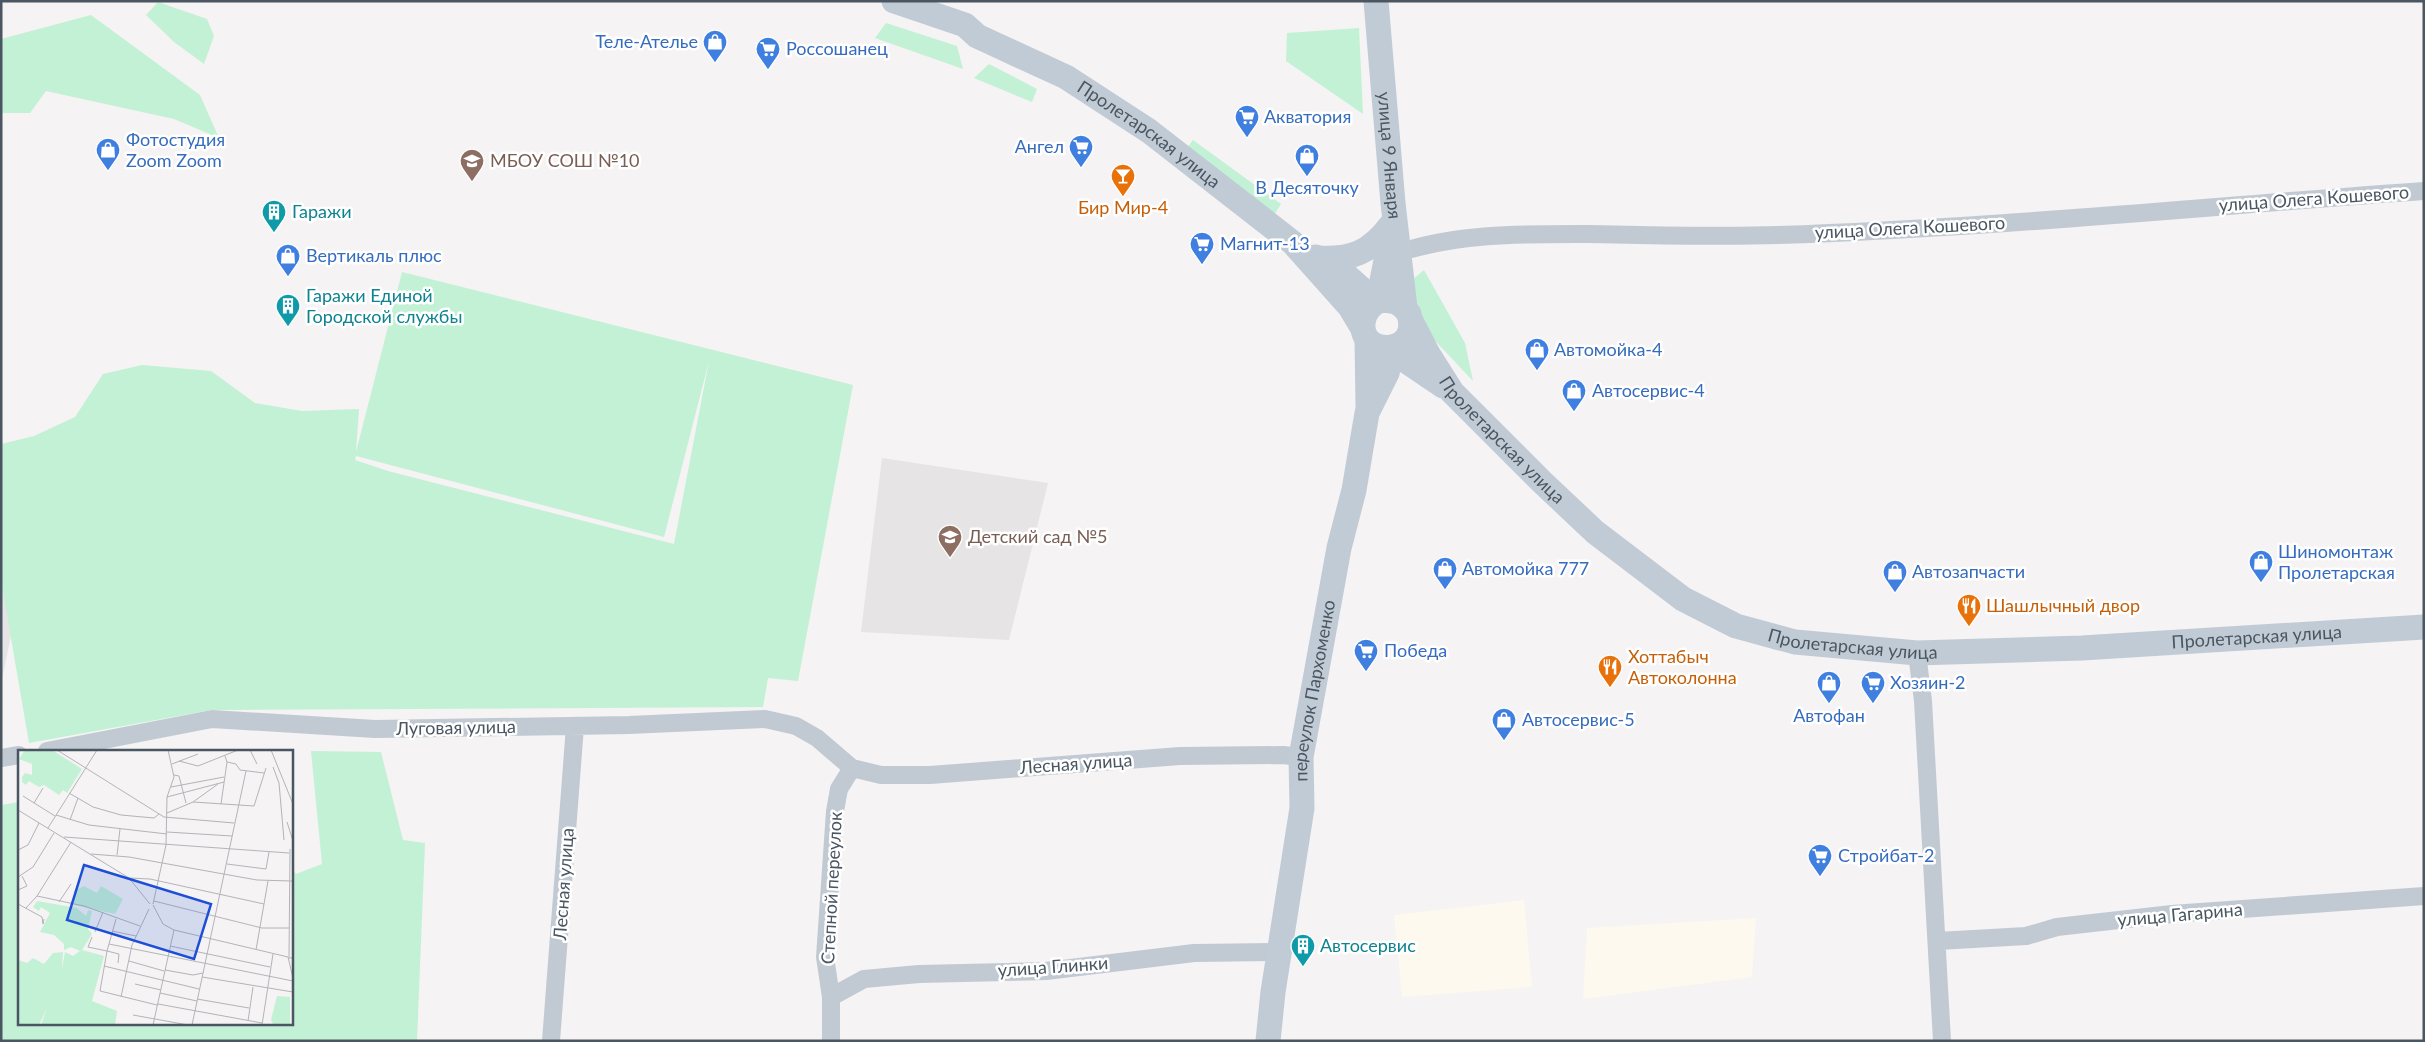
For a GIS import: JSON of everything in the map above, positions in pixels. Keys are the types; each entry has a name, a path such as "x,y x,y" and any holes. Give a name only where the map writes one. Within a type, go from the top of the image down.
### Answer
{"main road":[{"name":"Пролетарская улица","path":"894,1 965,25 977,36 1066,77 1149,131 1293,243 1350,307 1365,333"},
{"name":"улица 9 Января","path":"1376,1 1392,214 1408,314"},
{"path":"1317,258 1333,259 1362,252 1378,242 1392,214"},
{"path":"1377,302 1392,214"},
{"path":"1293,243 1347,276 1377,302"},
{"path":"1365,333 1379,347 1394,347 1404,341 1410,332 1408,314 1397,302 1388,300 1377,302 1368,308 1363,317 1368,413"},
{"name":"Пролетарская улица","path":"1408,314 1428,354 1452,392 1542,482 1596,532 1683,599 1736,626 1795,642 1917,653 2082,648 2424,627"},
{"path":"1394,347 1409,363 1452,392"},
{"name":"переулок Пархоменко","path":"1268,1041 1302,808 1302,757 1339,548 1354,490 1368,413 1387,373 1394,347"}],"street":[{"name":"улица Олега Кошевого","path":"1398,253 1426,244 1520,234 1779,235 2026,222 2424,191"},
{"path":"1917,653 1923,701 1938,941 1942,1041"},
{"name":"Луговая улица","path":"52,750 212,719 375,729 575,726 765,719 796,726 817,738 852,768"},
{"name":"Лесная улица","path":"551,1041 575,726"},
{"name":"Лесная улица","path":"852,768 881,775 930,775 1180,756 1283,755 1302,757"},
{"path":"1,758 18,756"},
{"name":"Степной переулок","path":"831,1041 831,997 825,957 835,811 839,789 852,768"},
{"name":"улица Гагарина","path":"1938,941 2026,936 2057,927 2172,914 2424,896"},
{"name":"улица Глинки","path":"831,997 864,979 919,974 1046,971 1194,953 1280,952"}],"shaded area":[{"name":"Детский сад №5","path":"882,458 1048,483 1009,640 861,632"},
{"path":"1,557 26,563 1,684"},
{"path":"1524,900 1532,987 1402,997 1394,915"},
{"path":"1756,918 1752,977 1583,999 1587,928"}],"green space":[{"path":"158,2 207,19 214,36 204,64 174,42 146,15"},
{"path":"91,15 200,95 219,138 174,119 46,91 30,113 1,113 1,39"},
{"path":"886,23 957,46 963,69 875,38"},
{"path":"1359,28 1363,114 1286,61 1287,33"},
{"path":"989,64 1037,89 1032,102 974,78"},
{"path":"1193,140 1281,204 1274,215 1184,152"},
{"path":"1424,270 1465,343 1473,381 1424,329 1410,300 1412,280"},
{"path":"402,272 853,385 798,681 768,678 763,707 211,710 29,743 1,580 1,444 34,436 75,417 103,374 142,365 211,371 255,403 302,411 359,409 356,452","holes":["709,361 674,544 388,471 355,460 356,456 664,537"]},
{"path":"311,751 381,752 403,840 425,843 417,1041 1,1041 1,805 18,802 18,1024 292,1024 292,868 296,874 322,864"}],"place":[{"name":"Теле-Ателье","path":"715,63"},
{"name":"Россошанец","path":"768,70"},
{"name":"Акватория","path":"1247,138"},
{"name":"Ангел","path":"1081,168"},
{"name":"Фотостудия Zoom Zoom","path":"108,171"},
{"name":"В Десяточку","path":"1307,177"},
{"name":"МБОУ СОШ №10","path":"472,182"},
{"name":"Бир Мир-4","path":"1123,197"},
{"name":"Гаражи","path":"274,233"},
{"name":"Магнит-13","path":"1202,265"},
{"name":"Вертикаль плюс","path":"288,277"},
{"name":"Гаражи Единой Городской службы","path":"288,327"},
{"name":"Автомойка-4","path":"1537,371"},
{"name":"Автосервис-4","path":"1574,412"},
{"name":"Детский сад №5","path":"950,558"},
{"name":"Шиномонтаж Пролетарская","path":"2261,583"},
{"name":"Автомойка 777","path":"1445,590"},
{"name":"Автозапчасти","path":"1895,593"},
{"name":"Шашлычный двор","path":"1969,627"},
{"name":"Победа","path":"1366,672"},
{"name":"Хоттабыч Автоколонна","path":"1610,688"},
{"name":"Автофан","path":"1829,704"},
{"name":"Хозяин-2","path":"1873,704"},
{"name":"Автосервис-5","path":"1504,741"},
{"name":"Стройбат-2","path":"1820,877"},
{"name":"Автосервис","path":"1303,967"}]}
